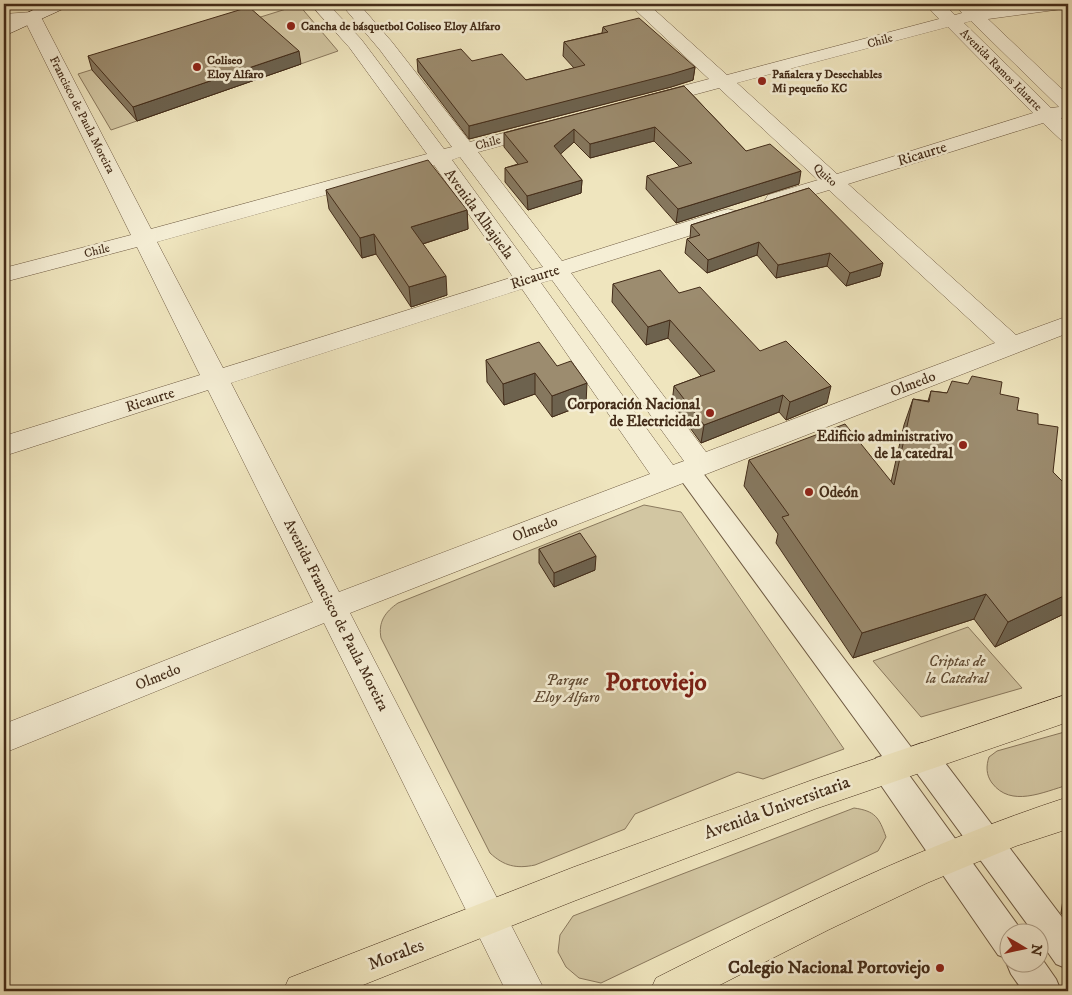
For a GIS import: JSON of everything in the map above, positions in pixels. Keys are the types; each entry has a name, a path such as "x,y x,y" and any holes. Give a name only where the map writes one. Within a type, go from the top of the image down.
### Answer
{"main road":[{"name":"Avenida Universitaria","path":"490,918 574,884 905,762 1068,708"},
{"path":"669,991 881,884 948,855 1068,813"},
{"name":"Morales","path":"302,991 490,918"}],"street":[{"path":"4,15 59,4"},
{"name":"Avenida Alhajuela","path":"319,4 355,43 527,279 685,471"},
{"name":"Avenida Alhajuela","path":"350,4 386,46 557,270 685,471"},
{"name":"Quito","path":"638,4 1012,345"},
{"name":"Avenida Ramos Iduarte","path":"934,4 952,22 1058,113 1068,136"},
{"name":"Chile","path":"636,104 952,22 968,9 1062,4"},
{"path":"4,19 28,9"},
{"path":"4,31 28,9"},
{"name":"Francisco de Paula Moreira","path":"28,9 145,238"},
{"name":"Avenida Ramos Iduarte","path":"968,9 1068,105"},
{"name":"Ricaurte","path":"4,446 833,182 1058,113"},
{"name":"Chile","path":"4,275 560,124"},
{"name":"Avenida Francisco de Paula Moreira","path":"145,238 526,991"},
{"name":"Olmedo","path":"4,739 332,607 1068,324"},
{"path":"685,471 905,762 985,841 1068,952"},
{"path":"905,762 948,855 1000,929"},
{"path":"1030,972 1044,991"}],"green space":[{"name":"Coliseo Eloy Alfaro","path":"299,5 338,51 111,130 78,74"},
{"name":"Parque Eloy Alfaro","path":"644,505 681,512 844,749 763,779 738,772 635,814 625,829 535,865 522,867 505,864 490,853 381,638 382,622 389,610 398,603"},
{"name":"Criptas de la Catedral","path":"968,627 1022,688 921,717 873,661"},
{"path":"1068,731 1068,785 1038,794 1018,796 1008,795 1000,791 990,780 987,764 989,757 997,751"},
{"path":"854,808 872,813 881,824 886,837 878,851 601,983 579,978 566,967 558,952 560,935 573,916"}],"building":[{"path":"249,7 299,51 133,107 88,56"},
{"path":"639,18 695,67 469,126 417,59 461,49 472,61 502,54 526,80 585,65 564,42 608,32 603,27"},
{"path":"684,86 746,151 770,144 801,171 678,209 647,176 692,163 655,127 590,144 574,129 554,146 582,180 527,196 505,168 528,162 504,133"},
{"path":"428,160 467,210 411,227 446,276 409,287 374,234 360,238 326,190"},
{"path":"809,188 883,263 850,273 830,253 778,265 759,242 708,260 687,239 700,235 691,225"},
{"path":"660,270 679,293 700,287 760,351 786,341 831,386 790,402 783,395 704,425 674,386 715,371 670,320 648,327 613,284"},
{"path":"539,342 557,366 571,361 587,383 552,396 535,373 503,384 486,360"},
{"path":"972,376 1002,382 1000,394 1019,398 1017,410 1038,414 1038,424 1058,427 1053,472 1068,487 1068,594 1008,622 986,594 862,633 782,517 789,515 749,460 845,424 894,485 913,399 929,402 931,391 947,393 952,381 968,384"},
{"path":"580,533 596,556 554,573 539,549"}],"place":[{"name":"Cancha de básquetbol Coliseo Eloy Alfaro","path":"291,26"},
{"name":"Coliseo Eloy Alfaro","path":"197,67"},
{"name":"Pañalera y Desechables Mi pequeño KC","path":"762,81"},
{"name":"Corporación Nacional de Electricidad","path":"710,413"},
{"name":"Edificio administrativo de la catedral","path":"963,445"},
{"name":"Odeón","path":"809,492"},
{"name":"Colegio Nacional Portoviejo","path":"940,968"}],"district":[{"name":"Portoviejo","path":"656,682"}]}
